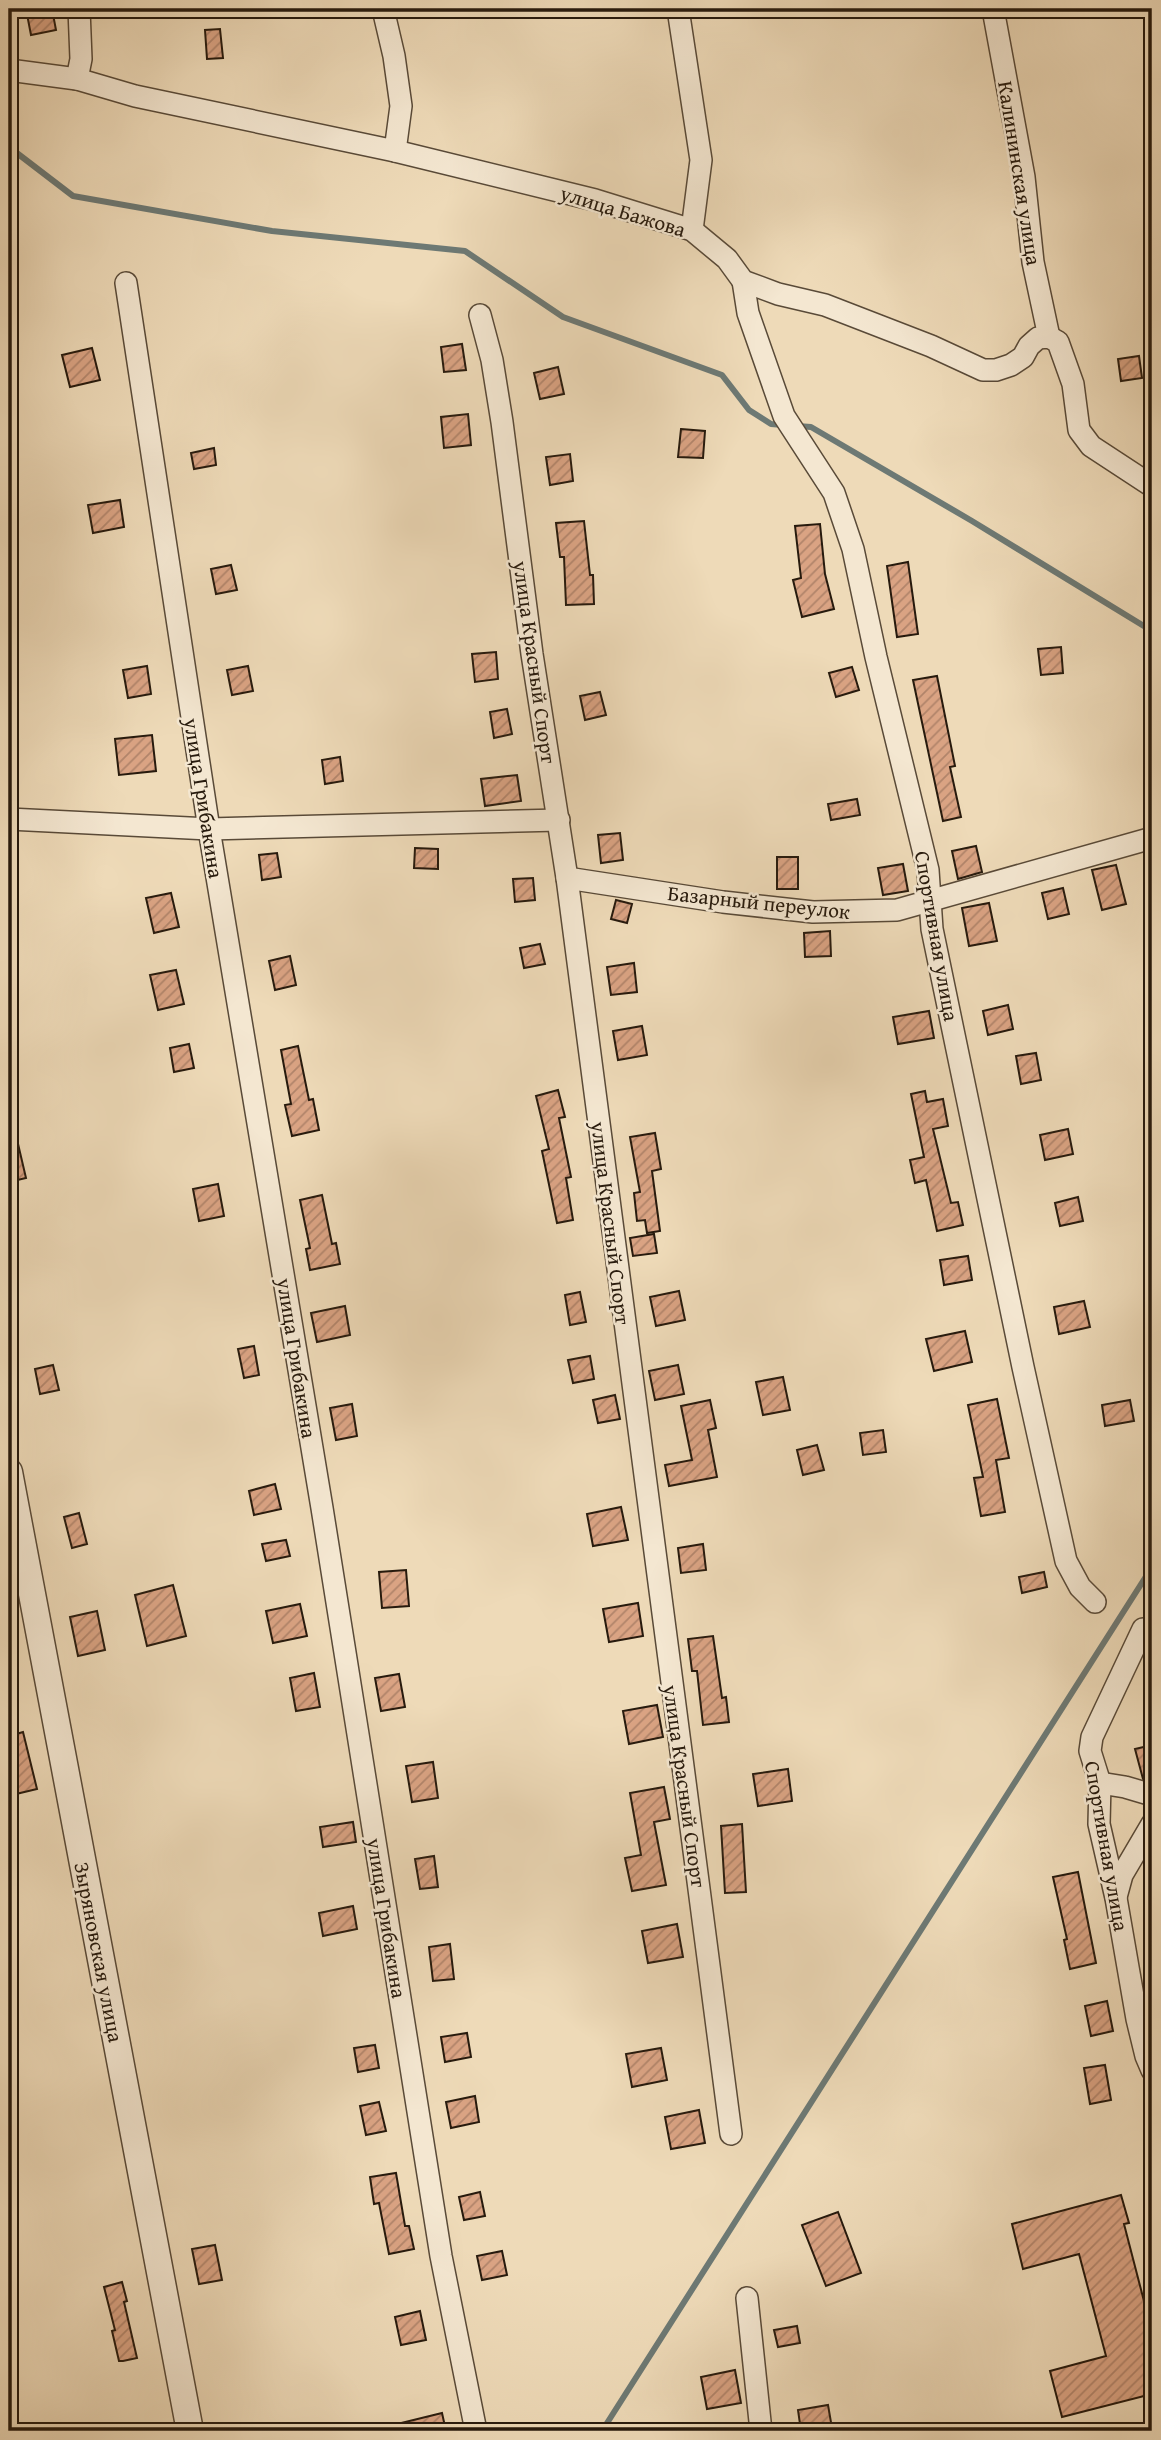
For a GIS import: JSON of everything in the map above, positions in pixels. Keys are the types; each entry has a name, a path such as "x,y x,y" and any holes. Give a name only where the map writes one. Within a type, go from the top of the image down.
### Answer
{"street":[{"path":"77,79 81,59 79,9"},
{"path":"383,9 394,56 401,106 395,151"},
{"path":"678,9 701,160 692,230"},
{"name":"Калининская улица","path":"993,9 1024,177 1033,262 1049,337"},
{"name":"улица Бажова","path":"9,71 77,79 135,96 395,151 595,200 692,230 727,259 743,281"},
{"path":"743,281 778,294 825,305 931,346 983,370 996,370 1011,365 1023,357 1029,346 1038,338 1049,337 1058,342 1073,384 1079,429 1091,446 1152,486"},
{"name":"Спортивная улица","path":"743,281 748,313 788,424 834,493 853,549 876,657 928,870 932,929 1066,1561 1080,1587 1095,1602"},
{"name":"улица Грибакина","path":"126,283 209,830 322,1508 441,2256 476,2431"},
{"name":"улица Красный Спорт","path":"480,315 492,360 502,422 532,654 559,820 731,2134"},
{"path":"9,819 209,830 559,820"},
{"name":"Базарный переулок","path":"567,878 723,902 813,912 897,910 1152,838"},
{"name":"Зыряновская улица","path":"9,1472 190,2431"},
{"name":"Спортивная улица","path":"1143,1629 1092,1737 1090,1751 1100,1783 1100,1824 1137,2019 1152,2070"},
{"path":"1100,1783 1152,1795"},
{"path":"1116,1898 1122,1875 1152,1824"},
{"path":"747,2298 761,2431"}],"building":[{"path":"26,9 52,9 56,30 31,35"},
{"path":"220,29 223,58 207,59 205,30"},
{"path":"462,344 466,370 444,372 441,347"},
{"path":"92,348 100,380 70,387 62,355"},
{"path":"1139,356 1142,378 1121,381 1118,359"},
{"path":"558,367 564,394 540,399 534,373"},
{"path":"468,414 471,445 444,448 441,417"},
{"path":"681,429 705,431 703,458 678,457"},
{"path":"214,448 216,465 194,469 191,453"},
{"path":"570,454 573,481 550,485 546,457"},
{"path":"120,500 124,527 93,533 88,505"},
{"path":"584,521 590,575 593,575 594,604 566,605 564,557 560,557 556,523"},
{"path":"820,524 825,574 834,609 802,617 793,580 801,578 795,526"},
{"path":"908,562 918,634 897,637 887,566"},
{"path":"231,565 237,590 216,594 211,569"},
{"path":"1061,647 1063,673 1041,675 1038,649"},
{"path":"496,652 498,679 475,682 472,654"},
{"path":"147,666 151,694 128,698 123,670"},
{"path":"248,666 253,691 232,695 227,670"},
{"path":"852,667 859,690 836,697 829,673"},
{"path":"937,676 955,766 950,767 961,817 943,821 913,680"},
{"path":"600,692 606,715 585,720 580,696"},
{"path":"507,709 512,734 494,738 490,712"},
{"path":"152,735 156,771 119,775 115,739"},
{"path":"340,757 343,781 325,784 322,760"},
{"path":"517,775 521,801 485,806 481,779"},
{"path":"857,799 860,815 831,820 828,804"},
{"path":"620,833 623,860 601,863 598,835"},
{"path":"976,846 982,872 958,879 952,851"},
{"path":"415,848 438,849 438,869 414,868"},
{"path":"277,853 281,877 262,880 259,855"},
{"path":"777,857 798,857 798,889 777,889"},
{"path":"903,864 908,891 883,895 878,868"},
{"path":"1116,865 1126,904 1102,910 1092,870"},
{"path":"533,878 535,900 515,902 513,879"},
{"path":"1063,888 1069,914 1048,919 1042,893"},
{"path":"171,893 179,927 154,933 146,898"},
{"path":"616,900 632,904 627,923 611,919"},
{"path":"989,903 997,941 969,946 962,908"},
{"path":"830,931 831,956 805,957 804,933"},
{"path":"540,944 545,964 524,968 520,948"},
{"path":"290,956 296,985 275,990 269,961"},
{"path":"634,963 637,992 611,995 607,967"},
{"path":"176,970 184,1004 158,1010 150,975"},
{"path":"1008,1005 1013,1029 988,1035 983,1011"},
{"path":"929,1011 934,1038 898,1044 893,1017"},
{"path":"642,1026 647,1055 618,1060 613,1031"},
{"path":"189,1044 194,1068 174,1072 170,1048"},
{"path":"298,1046 309,1100 313,1099 319,1130 292,1136 285,1105 291,1104 281,1050"},
{"path":"1036,1053 1041,1080 1021,1084 1016,1056"},
{"path":"558,1090 565,1117 559,1118 571,1177 566,1178 573,1220 557,1223 542,1151 549,1149 536,1096"},
{"path":"925,1091 927,1102 943,1099 948,1126 933,1129 951,1203 958,1202 963,1225 937,1231 926,1180 915,1183 910,1160 924,1157 911,1094"},
{"path":"1068,1129 1073,1154 1045,1160 1040,1135"},
{"path":"15,1131 26,1178 9,1182 9,1132"},
{"path":"655,1133 661,1169 652,1171 660,1231 647,1233 645,1220 637,1221 634,1193 640,1192 630,1137"},
{"path":"218,1184 224,1216 199,1221 193,1189"},
{"path":"322,1195 332,1244 336,1243 340,1264 310,1270 306,1249 310,1248 300,1200"},
{"path":"1078,1197 1083,1221 1060,1226 1055,1203"},
{"path":"654,1234 657,1253 633,1256 630,1238"},
{"path":"968,1256 972,1280 944,1285 940,1260"},
{"path":"679,1291 685,1320 656,1326 650,1297"},
{"path":"580,1292 586,1322 570,1325 565,1295"},
{"path":"1084,1301 1090,1327 1059,1334 1054,1307"},
{"path":"345,1306 350,1335 317,1342 311,1313"},
{"path":"965,1331 972,1362 934,1371 926,1339"},
{"path":"254,1346 259,1375 244,1378 238,1349"},
{"path":"590,1356 594,1379 573,1383 568,1360"},
{"path":"53,1365 59,1390 40,1394 35,1369"},
{"path":"678,1365 684,1394 655,1400 649,1371"},
{"path":"783,1377 790,1410 763,1415 756,1382"},
{"path":"615,1395 620,1419 598,1423 593,1400"},
{"path":"997,1399 1009,1458 996,1460 1005,1512 981,1516 974,1478 983,1477 968,1405"},
{"path":"710,1400 716,1428 708,1430 717,1477 669,1486 665,1465 692,1460 681,1406"},
{"path":"1130,1400 1134,1421 1105,1426 1102,1405"},
{"path":"352,1404 357,1436 336,1440 330,1408"},
{"path":"883,1430 886,1452 863,1455 860,1433"},
{"path":"817,1445 824,1470 803,1475 797,1450"},
{"path":"275,1484 281,1509 254,1515 249,1491"},
{"path":"621,1507 628,1540 593,1546 587,1514"},
{"path":"79,1513 87,1544 72,1548 64,1517"},
{"path":"286,1540 290,1556 266,1561 262,1544"},
{"path":"703,1544 706,1570 681,1573 678,1548"},
{"path":"406,1570 409,1606 382,1608 379,1572"},
{"path":"1044,1572 1047,1587 1022,1593 1019,1577"},
{"path":"173,1585 186,1636 147,1646 135,1595"},
{"path":"638,1603 643,1636 609,1642 603,1609"},
{"path":"300,1604 307,1636 273,1643 266,1611"},
{"path":"97,1611 105,1650 78,1656 70,1617"},
{"path":"713,1636 722,1698 726,1697 729,1722 703,1725 697,1671 692,1671 688,1639"},
{"path":"314,1673 320,1707 296,1711 290,1678"},
{"path":"399,1674 405,1707 381,1711 375,1678"},
{"path":"657,1705 663,1737 629,1744 623,1711"},
{"path":"23,1732 37,1789 16,1794 9,1765 9,1736"},
{"path":"1152,1745 1152,1781 1143,1779 1135,1749"},
{"path":"433,1762 438,1798 412,1802 406,1766"},
{"path":"788,1769 792,1801 758,1806 753,1774"},
{"path":"664,1787 670,1819 654,1822 666,1885 632,1891 625,1858 641,1855 630,1793"},
{"path":"353,1822 356,1842 323,1847 320,1827"},
{"path":"742,1824 746,1892 725,1893 721,1826"},
{"path":"434,1856 438,1887 420,1889 415,1859"},
{"path":"1078,1872 1096,1963 1070,1969 1064,1940 1067,1939 1053,1877"},
{"path":"353,1906 357,1929 323,1936 319,1913"},
{"path":"677,1924 683,1957 648,1963 642,1931"},
{"path":"450,1944 454,1979 433,1981 429,1947"},
{"path":"1107,2001 1113,2031 1091,2036 1085,2006"},
{"path":"467,2033 471,2057 445,2062 441,2037"},
{"path":"375,2045 379,2068 358,2072 354,2048"},
{"path":"661,2048 667,2080 632,2087 626,2054"},
{"path":"1105,2065 1111,2100 1090,2104 1084,2068"},
{"path":"475,2096 479,2122 451,2128 446,2102"},
{"path":"379,2102 386,2131 366,2135 360,2106"},
{"path":"699,2110 705,2143 671,2149 665,2117"},
{"path":"396,2173 405,2226 409,2226 414,2249 389,2254 379,2203 374,2204 370,2177"},
{"path":"480,2192 485,2216 464,2220 459,2197"},
{"path":"1121,2195 1129,2223 1124,2224 1152,2332 1152,2394 1062,2417 1050,2371 1106,2356 1079,2254 1023,2269 1012,2224"},
{"path":"838,2212 861,2273 826,2286 802,2225"},
{"path":"215,2245 222,2280 199,2284 192,2249"},
{"path":"502,2251 507,2275 482,2280 477,2256"},
{"path":"122,2282 137,2358 119,2361 112,2331 115,2330 104,2287"},
{"path":"420,2311 426,2340 401,2345 395,2317"},
{"path":"797,2326 800,2343 778,2347 774,2330"},
{"path":"735,2370 741,2403 707,2409 701,2377"},
{"path":"828,2405 832,2428 801,2431 798,2410"},
{"path":"442,2413 446,2431 394,2431 393,2425"}],"waterway":[{"path":"9,147 73,196 272,231 465,251 563,317 722,375 749,410 771,424 783,425"},
{"path":"797,426 811,427 1152,631"},
{"path":"602,2431 1152,1567"}]}
